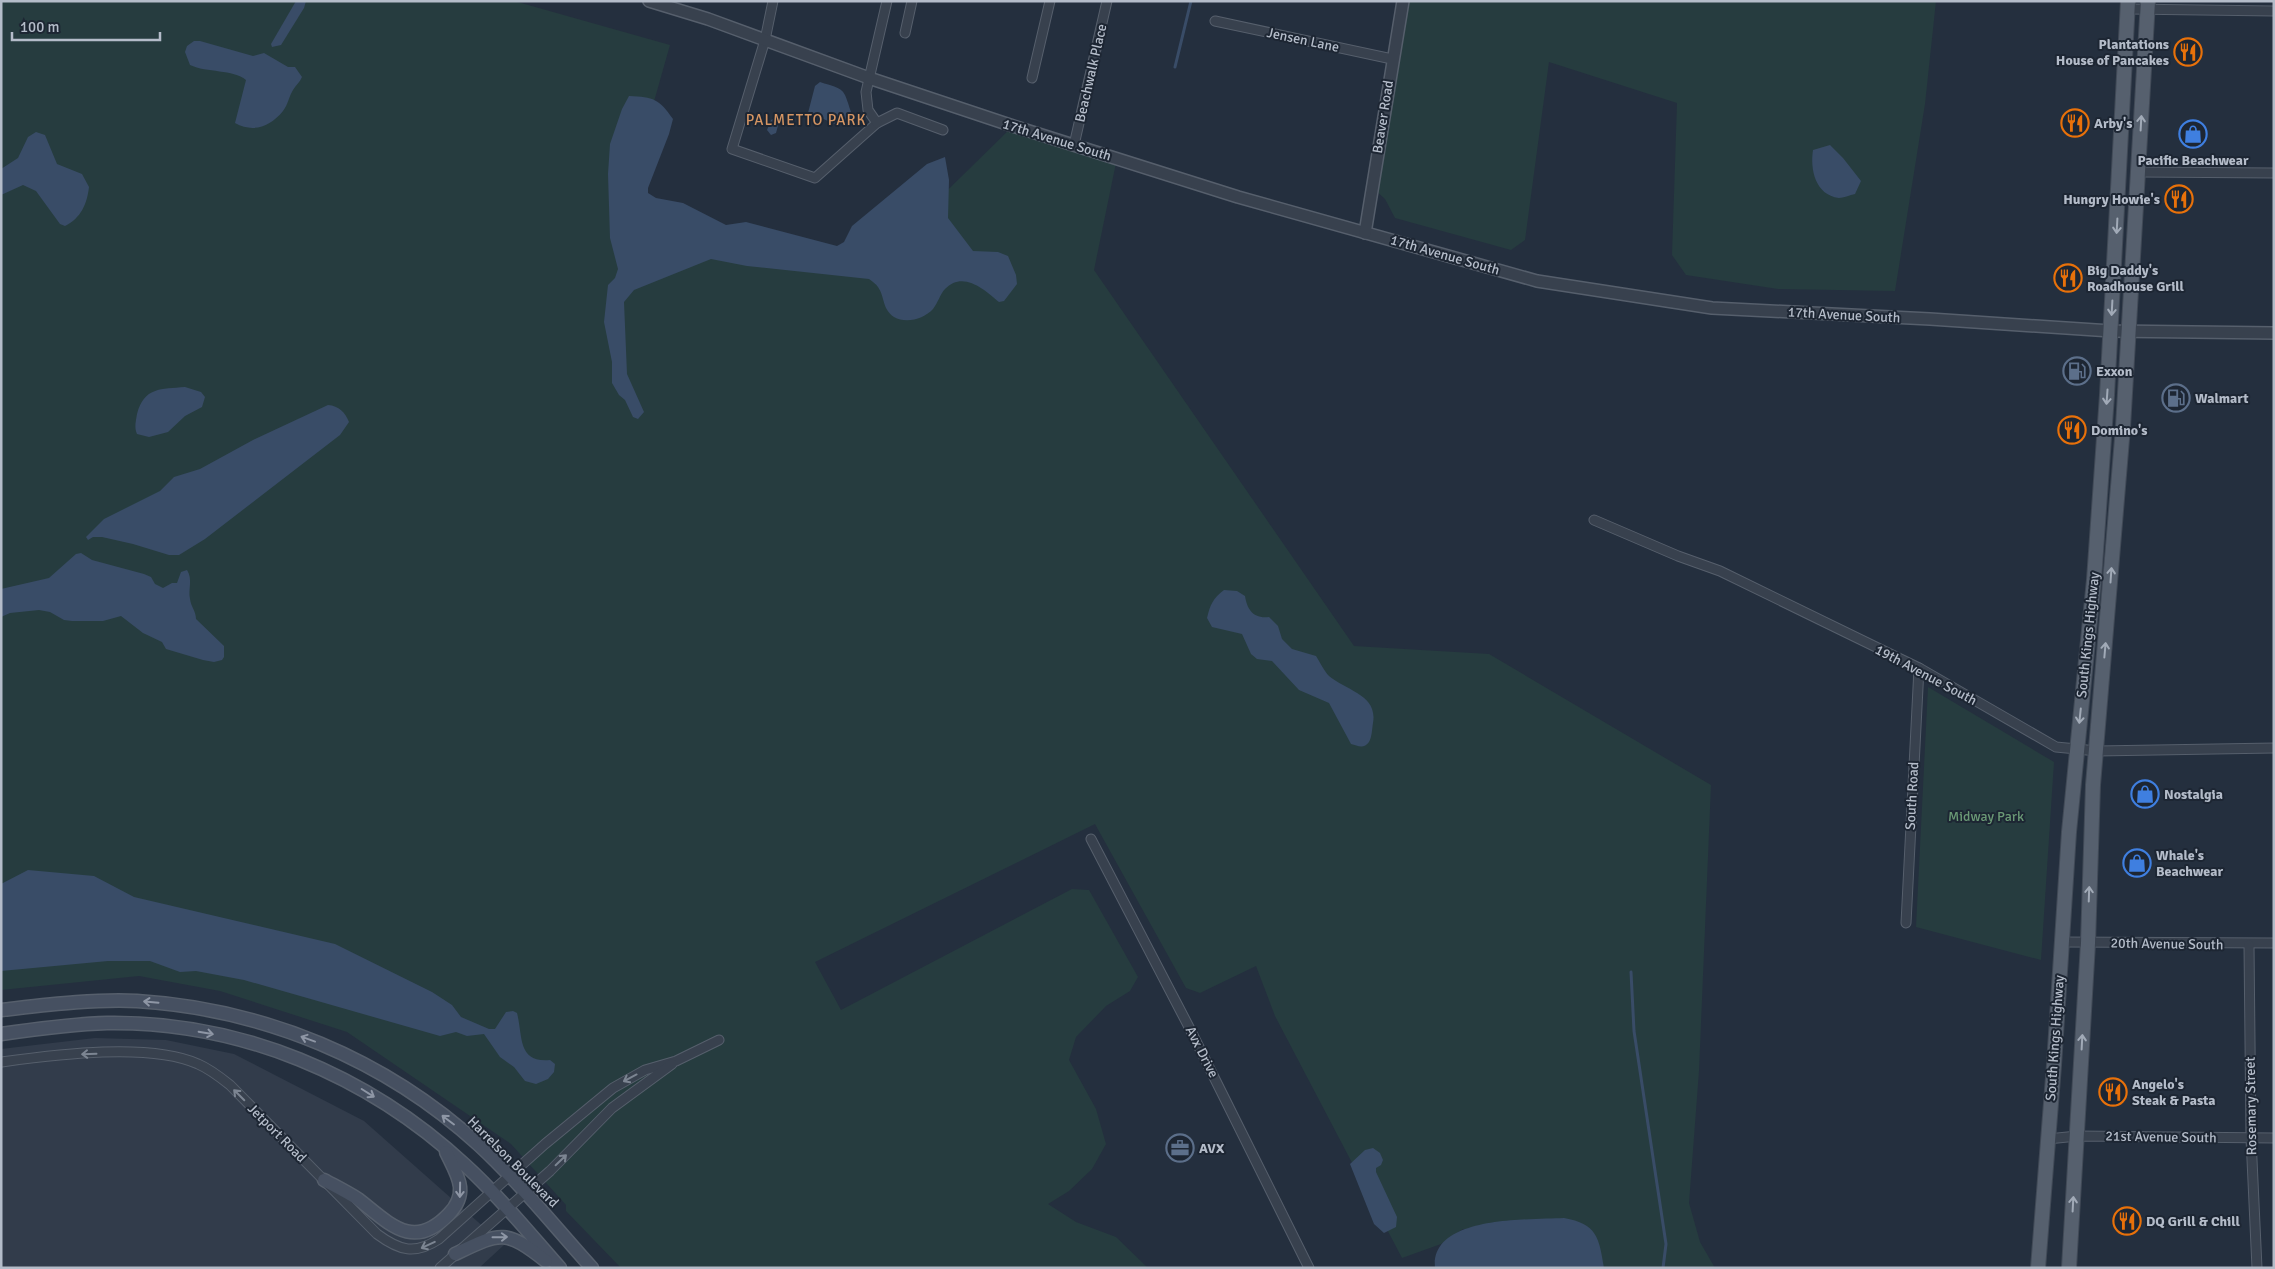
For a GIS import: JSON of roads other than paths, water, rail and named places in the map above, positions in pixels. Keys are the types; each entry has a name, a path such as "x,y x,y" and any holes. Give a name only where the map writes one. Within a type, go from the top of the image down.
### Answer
{"main road":[{"name":"South Kings Highway","path":"2038,1268 2061,942 2077,748 2095,571 2111,331 2128,5"},
{"name":"South Kings Highway","path":"2069,1268 2088,943 2093,785 2128,331 2148,5"},
{"name":"Harrelson Boulevard","path":"1,1010 82,1002 135,1001 209,1010 281,1028 338,1051 366,1064 395,1082 455,1125 510,1177 592,1268"},
{"path":"1,1034 67,1026 126,1024 179,1028 239,1040 300,1058 343,1078 408,1119 443,1145 493,1192 560,1268"},
{"path":"324,1180 356,1198 394,1228 407,1232 429,1230 454,1209 460,1196 461,1188 458,1176 443,1145"},
{"path":"455,1254 489,1238 502,1236 519,1241 555,1268"}],"street":[{"name":"17th Avenue South","path":"649,1 765,40 869,78 1238,197 1537,281 1712,308 1930,319 2111,331 2274,333"},
{"path":"773,1 765,40 732,149 815,178 877,123 897,113 943,130"},
{"path":"877,123 868,110 866,92 887,1"},
{"path":"905,33 912,1"},
{"path":"1032,78 1050,1"},
{"name":"Beachwalk Place","path":"1074,145 1107,1"},
{"name":"Beaver Road","path":"1365,233 1403,1"},
{"path":"2128,5 2274,12"},
{"name":"Jensen Lane","path":"1215,22 1392,60"},
{"path":"2139,172 2274,173"},
{"name":"19th Avenue South","path":"1594,520 1678,556 1720,571 1919,668 2056,747 2097,751 2274,748"},
{"name":"South Road","path":"1906,923 1919,668"},
{"name":"Avx Drive","path":"1091,839 1190,1029 1309,1268"},
{"name":"20th Avenue South","path":"2061,942 2274,944"},
{"name":"Rosemary Street","path":"2249,945 2251,1138 2258,1268"},
{"path":"440,1268 550,1171 618,1103 676,1061 719,1040"},
{"name":"Jetport Road","path":"1,1062 69,1055 137,1052 171,1055 198,1064 213,1072 230,1085 377,1234 395,1246 406,1249 421,1248 433,1243 613,1088 645,1070 676,1061"},
{"name":"21st Avenue South","path":"2048,1139 2077,1136 2274,1138"}],"water":[{"path":"296,1 306,1 304,8 281,45 272,47 271,44"},
{"path":"194,41 253,56 264,53 288,67 295,67 302,77 292,92 285,109 278,117 261,127 248,128 242,126 235,123 246,80 234,74 190,65 185,52 187,46"},
{"path":"820,82 839,88 844,94 851,112 843,123 832,123 808,113 815,86"},
{"path":"629,96 655,100 664,107 673,119 648,188 648,193 656,198 683,203 726,225 746,222 837,246 844,242 852,226 927,164 945,157 949,180 948,218 973,251 998,252 1008,256 1016,275 1017,284 1004,301 999,302 974,284 959,281 945,289 935,307 929,313 920,318 904,320 890,314 878,287 869,279 747,266 711,259 634,290 624,302 627,374 644,412 638,419 633,417 625,400 619,395 612,383 612,362 604,322 608,285 615,278 618,269 610,238 608,174 610,144 622,109"},
{"path":"775,118 779,122 776,133 771,135 767,130 771,120"},
{"path":"36,132 45,135 57,164 82,174 89,187 87,199 79,215 65,226 60,224 36,191 23,185 1,195 1,169 18,158 28,137"},
{"path":"1830,145 1861,181 1855,194 1839,198 1831,196 1819,187 1812,165 1813,150"},
{"path":"185,387 201,392 205,397 202,407 185,416 168,432 149,437 137,434 135,426 137,414 140,405 149,394 161,389"},
{"path":"328,405 341,410 349,422 340,435 205,539 179,555 169,555 102,537 93,537 88,540 86,537 104,519 160,491 174,477 200,469 253,440"},
{"path":"81,553 92,560 144,574 151,577 155,584 163,588 172,583 177,583 181,572 187,570 190,577 190,599 196,619 224,646 224,657 222,660 214,662 203,660 166,649 162,642 143,633 121,616 103,621 72,621 64,620 50,612 39,610 10,613 1,617 1,589 49,578 76,554"},
{"path":"1224,590 1237,591 1245,596 1249,609 1255,615 1269,617 1278,626 1282,639 1292,649 1316,656 1329,676 1366,700 1371,706 1373,723 1370,740 1365,746 1351,744 1329,703 1299,690 1272,661 1257,659 1251,654 1242,634 1212,627 1207,618 1209,609 1212,602"},
{"path":"28,870 94,876 134,897 335,944 432,992 452,1005 461,1017 489,1029 495,1029 506,1012 513,1011 517,1013 521,1039 527,1053 539,1060 550,1060 555,1064 554,1072 548,1079 536,1084 525,1081 514,1067 500,1057 484,1034 467,1036 456,1032 440,1036 244,980 196,971 180,972 150,961 108,961 1,971 1,884"},
{"path":"1373,1148 1380,1153 1383,1160 1381,1165 1376,1168 1376,1172 1397,1217 1396,1227 1384,1233 1374,1224 1350,1164 1365,1150"},
{"path":"1564,1218 1583,1224 1595,1234 1604,1268 1435,1268 1438,1251 1448,1238 1464,1229 1506,1221"}],"waterway":[{"path":"1175,67 1191,1"},
{"path":"1631,972 1634,1031 1666,1244 1663,1268"}],"place":[{"name":"Plantations House of Pancakes","path":"2188,52"},
{"name":"Arby's","path":"2075,123"},
{"name":"Pacific Beachwear","path":"2193,134"},
{"name":"Hungry Howie's","path":"2179,199"},
{"name":"Big Daddy's Roadhouse Grill","path":"2068,278"},
{"name":"Exxon","path":"2077,371"},
{"name":"Walmart","path":"2176,398"},
{"name":"Domino's","path":"2072,430"},
{"name":"Nostalgia","path":"2145,794"},
{"name":"Whale's Beachwear","path":"2137,863"},
{"name":"Angelo's Steak & Pasta","path":"2113,1092"},
{"name":"AVX","path":"1180,1148"},
{"name":"DQ Grill & Chill","path":"2127,1221"}],"district":[{"name":"PALMETTO PARK","path":"806,120"}],"park label":[{"name":"Midway Park","path":"1986,816"}]}
